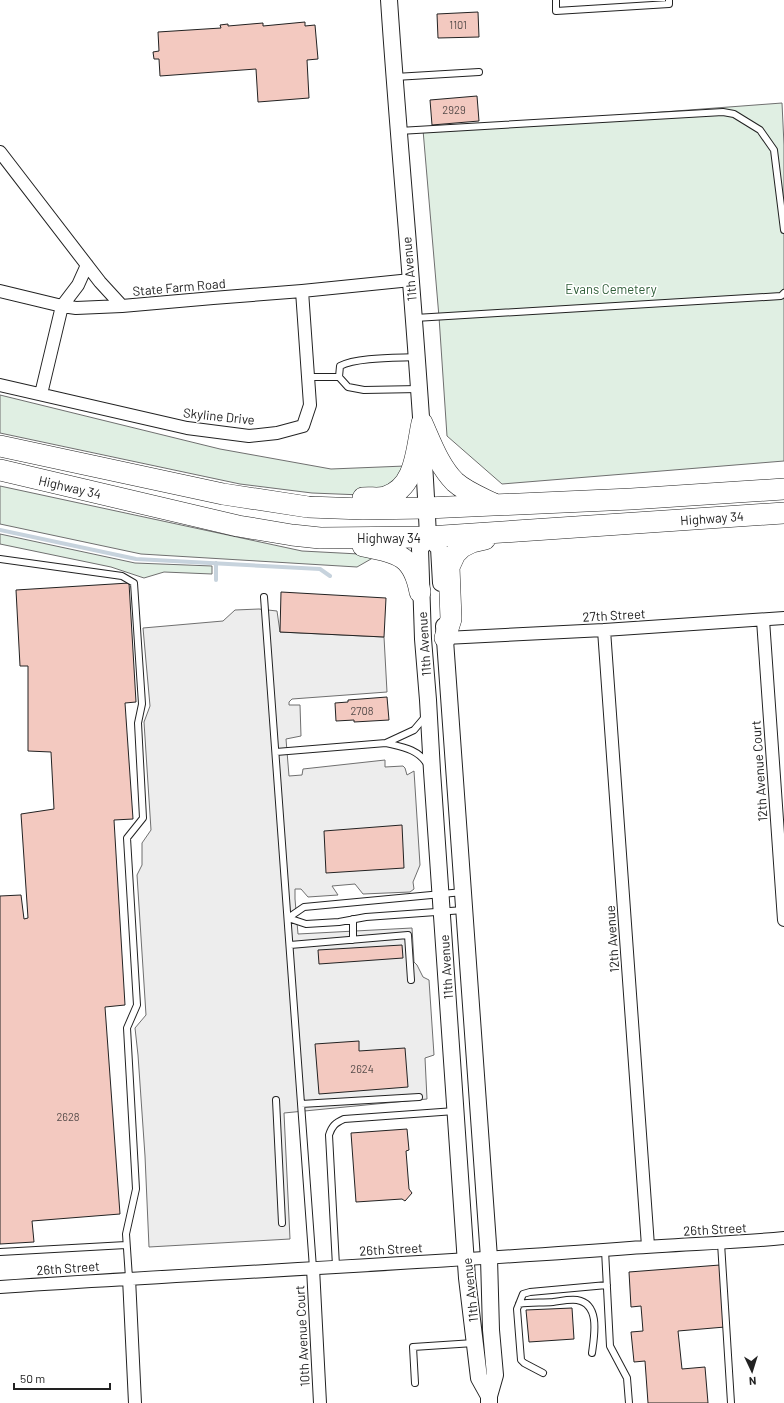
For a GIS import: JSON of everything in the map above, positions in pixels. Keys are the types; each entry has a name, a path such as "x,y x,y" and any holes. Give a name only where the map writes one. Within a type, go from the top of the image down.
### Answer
{"highway":[{"path":"260,500 300,496 340,498 383,497 395,492 405,484 410,475 422,423"},
{"path":"422,423 442,466 456,482 465,489 496,505"},
{"name":"Highway 34","path":"0,446 223,494 308,507 363,509 427,508 631,499 784,489"},
{"name":"Highway 34","path":"0,470 238,526 320,538 428,537 784,513"},
{"path":"445,638 451,619 449,567 456,554 462,547 472,542 511,532"},
{"path":"320,538 384,550 402,557 410,565 417,578 420,592"}],"main road":[{"name":"11th Avenue","path":"389,0 398,131 422,423 428,537 420,549 422,639 428,700 467,1278 479,1378 489,1400"},
{"name":"11th Avenue","path":"428,537 439,548 489,1258 495,1375 489,1400"}],"street":[{"name":"State Farm Road","path":"0,152 87,265 122,306 302,291 410,280"},
{"path":"42,394 62,306 78,285 87,265"},
{"path":"0,291 76,308 122,306"},
{"name":"Skyline Drive","path":"0,385 187,428 249,436 277,433 303,426 310,405 302,291"},
{"name":"27th Street","path":"445,638 604,630 784,618"},
{"name":"12th Avenue Court","path":"763,620 784,920"},
{"name":"12th Avenue","path":"604,630 648,1246"},
{"name":"26th Street","path":"0,1287 129,1278 489,1258 648,1246 721,1243 784,1238"},
{"name":"10th Avenue Court","path":"313,1268 320,1403"},
{"path":"129,1278 135,1403"}],"lane":[{"path":"556,0 556,11 669,4 669,0"},
{"path":"394,77 479,72"},
{"path":"398,131 715,112 734,114 760,130 774,150 784,230"},
{"path":"413,318 781,296 784,293"},
{"path":"339,378 340,366 347,362 417,357"},
{"path":"309,377 339,378 348,387 364,390 419,389"},
{"path":"0,559 122,576 134,583 142,704 138,723 143,818 127,838 137,1005 128,1028 136,1189 126,1234 129,1278"},
{"path":"264,597 313,1268"},
{"path":"276,752 386,743 414,730 420,724 425,717 428,700"},
{"path":"386,743 414,751 419,754 424,758 432,771"},
{"path":"288,918 304,907 463,892"},
{"path":"288,918 306,924 339,922 366,917 464,910"},
{"path":"353,919 353,940"},
{"path":"290,945 408,935 411,980"},
{"path":"301,1104 419,1097"},
{"path":"276,1100 282,1223"},
{"path":"336,1266 329,1135 331,1128 336,1123 344,1119 456,1111"},
{"path":"721,1243 731,1403"},
{"path":"0,1252 126,1245"},
{"path":"605,1250 610,1346 627,1378 629,1403"},
{"path":"543,1373 521,1360 517,1309 523,1294 530,1292 607,1285"},
{"path":"519,1304 565,1300 578,1300 586,1303 591,1308 593,1315 594,1338 592,1353"},
{"path":"415,1383 413,1347 475,1343"}],"green space":[{"name":"Evans Cemetery","path":"782,103 784,145 784,461 502,484 447,436 439,317 423,130"},
{"path":"0,395 220,449 331,469 405,466 392,487 362,495 312,493 240,484 0,433"},
{"path":"0,486 302,551 378,555 357,567 141,554 0,524"},
{"path":"0,534 135,563 212,566 212,574 164,572 144,578 111,567 0,544"}],"shaded area":[{"path":"259,609 277,611 280,632 384,637 387,692 292,699 289,702 289,705 300,705 301,736 286,739 289,776 302,775 303,769 385,760 385,767 403,766 407,775 414,771 420,865 413,882 414,889 410,892 363,894 355,884 332,886 338,895 308,897 301,889 295,889 298,934 412,928 414,962 423,977 429,980 434,1055 425,1058 427,1099 284,1113 290,1239 149,1247 145,1156 135,1028 146,1015 137,875 142,865 142,843 151,830 144,722 150,706 143,628 223,621 235,610"}],"building":[{"path":"478,12 479,37 438,38 437,14"},
{"path":"305,22 305,26 315,25 318,59 307,60 309,98 258,102 256,69 160,76 159,59 154,59 153,52 159,51 158,32 221,28 220,25 228,24 228,26 263,23 263,26"},
{"path":"477,96 479,121 432,125 430,100"},
{"path":"129,583 136,702 125,703 133,819 114,820 125,1005 105,1007 120,1214 32,1221 34,1242 0,1244 0,896 21,895 24,919 28,918 21,814 54,809 51,752 28,751 28,666 20,666 16,590"},
{"path":"281,592 386,598 384,637 280,632"},
{"path":"387,697 389,720 354,722 354,720 336,721 335,703 348,702 348,700"},
{"path":"402,825 404,868 326,873 324,831"},
{"path":"402,945 403,958 319,964 318,950"},
{"path":"359,1041 359,1051 405,1048 408,1087 319,1094 315,1044"},
{"path":"407,1129 409,1150 406,1151 409,1189 412,1193 405,1201 402,1199 356,1202 351,1133"},
{"path":"720,1265 725,1327 678,1331 682,1369 705,1367 708,1403 648,1403 645,1361 634,1362 631,1332 643,1331 641,1306 631,1307 629,1272"},
{"path":"572,1308 574,1339 529,1342 526,1310"}],"waterway":[{"path":"0,530 136,559 320,569 330,576"},
{"path":"216,563 216,580"}]}
